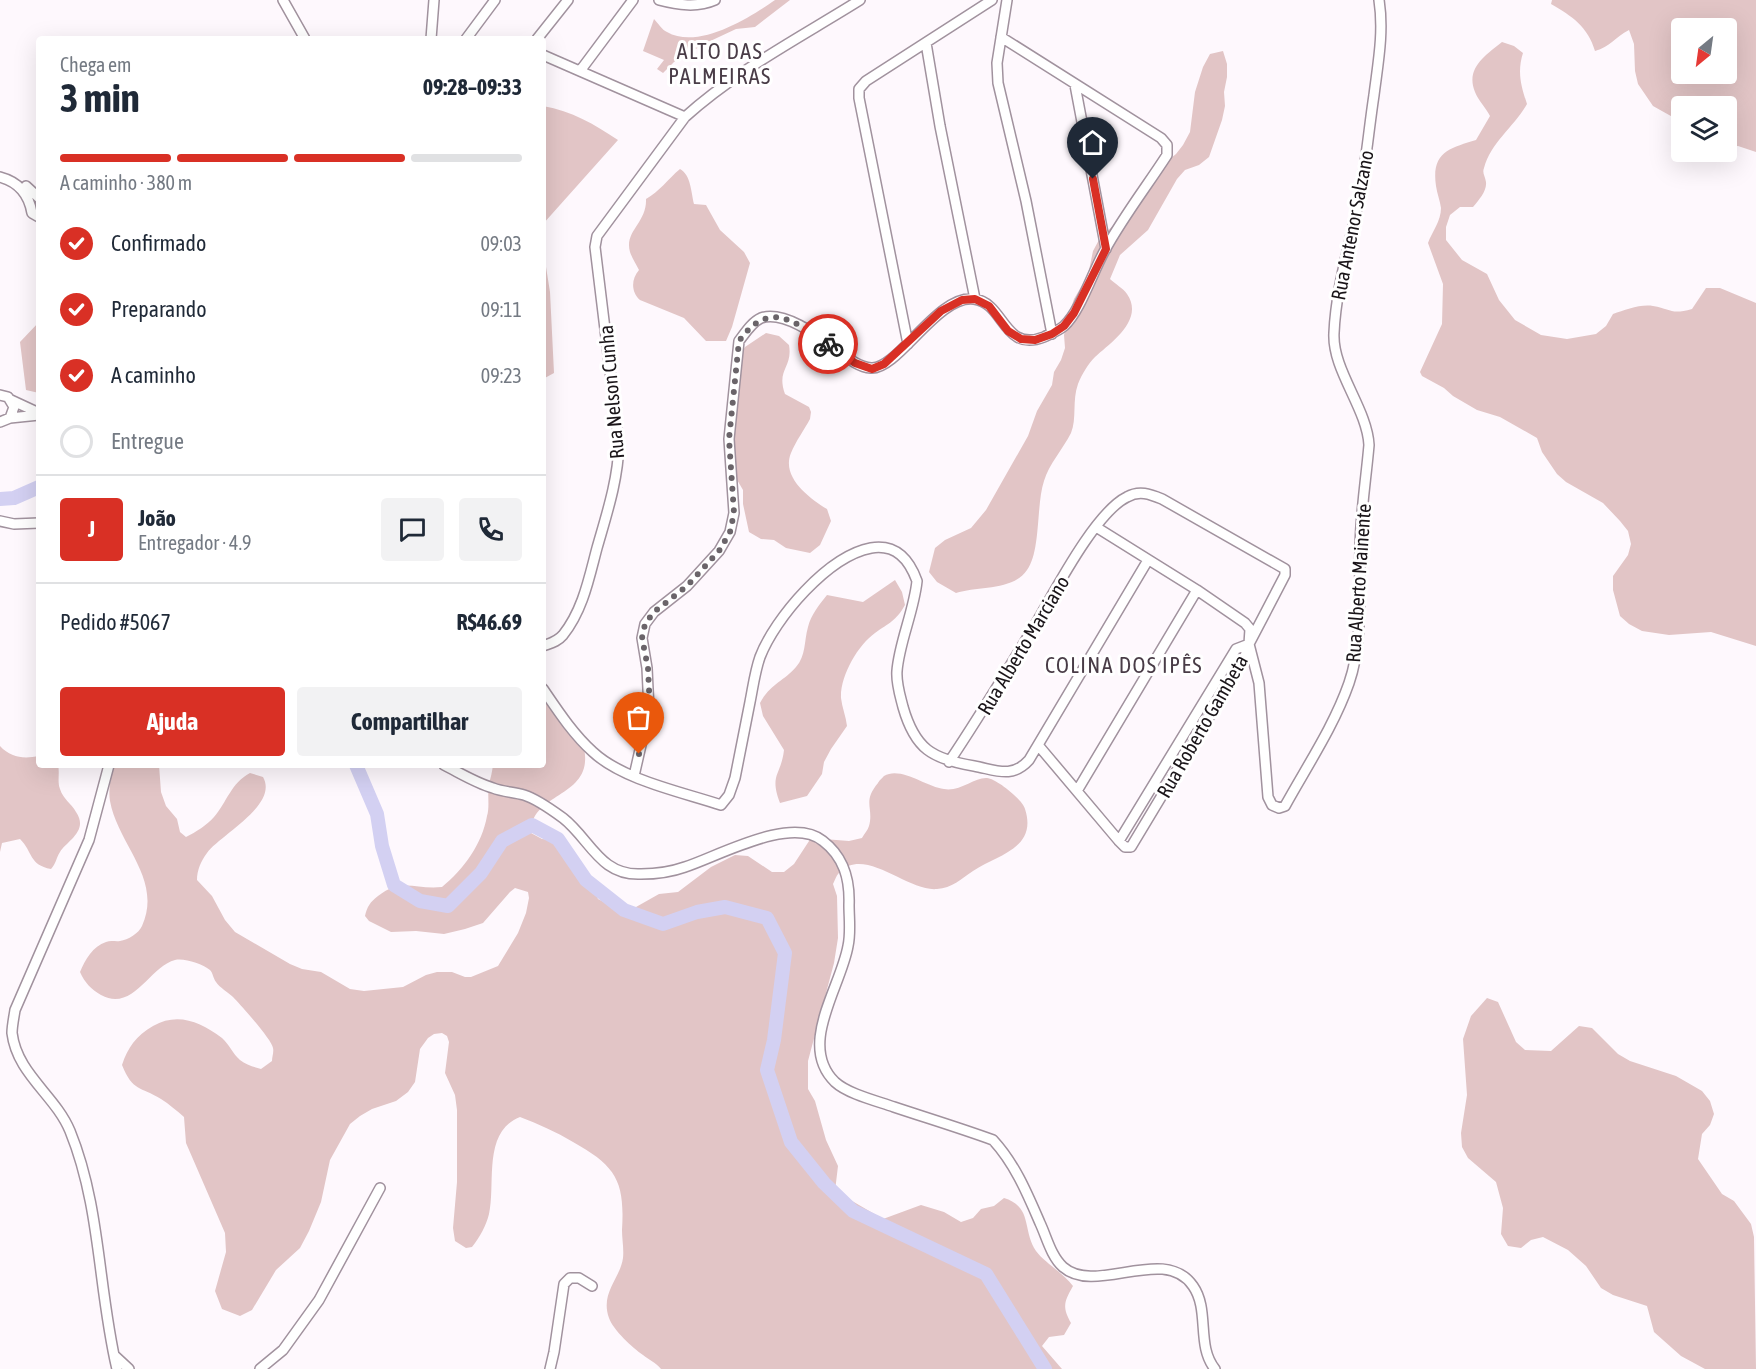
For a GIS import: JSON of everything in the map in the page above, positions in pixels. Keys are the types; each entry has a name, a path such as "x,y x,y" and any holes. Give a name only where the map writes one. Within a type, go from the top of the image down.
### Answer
{"street":[{"path":"283,0 303,36"},
{"path":"431,36 434,0"},
{"path":"468,36 495,0"},
{"path":"539,36 568,0"},
{"path":"580,71 633,0"},
{"path":"659,0 679,5 706,4 715,0"},
{"path":"546,56 685,117 725,84 860,0"},
{"path":"908,344 859,89 866,81 992,0"},
{"path":"1007,0 997,63 998,82 1026,201 1052,334"},
{"name":"Rua Antenor Salzano","path":"1369,445 1368,433 1341,369 1334,336 1340,284 1360,194 1380,52 1382,28 1379,0"},
{"path":"634,776 650,710 648,668 642,638 645,624 654,612 693,579 719,551 730,532 734,513 729,439 739,341 748,328 761,318 779,318 799,324 855,363 872,369 884,364 908,344 941,311 962,300 975,299 989,306 1008,331 1021,339 1035,340 1052,334 1064,326 1074,313 1106,249 1167,154 1167,145 1161,138 1001,37"},
{"path":"926,43 940,126 975,299"},
{"path":"1075,85 1106,249"},
{"name":"Rua Nelson Cunha","path":"546,645 555,642 563,635 582,604 618,468 619,444 595,246 597,236 685,117"},
{"path":"0,172 25,185 36,195"},
{"path":"0,177 23,189 30,202 32,213 36,215"},
{"path":"0,386 14,411 10,418"},
{"path":"5,397 36,412"},
{"path":"0,422 10,418 36,414"},
{"name":"Rua Alberto Mainente","path":"1249,644 1259,683 1268,797 1272,805 1285,806 1338,710 1350,681 1358,635 1361,596 1360,549 1369,445"},
{"name":"Rua Alberto Marciano","path":"949,762 1096,527 1108,512 1126,497 1149,493 1283,567 1285,575 1249,644"},
{"path":"0,521 14,524 36,523"},
{"path":"1096,527 1245,623 1250,629 1249,644"},
{"path":"546,693 593,753 615,768 722,805 729,795 735,778 760,657 770,637 794,604 826,570 868,549 885,547 895,550 903,557 913,569 917,581 897,671 898,690 915,738 927,751 949,762 1009,773 1021,769 1038,745 1148,560"},
{"path":"1038,745 1077,791 1197,590"},
{"name":"Rua Roberto Gambeta","path":"1077,791 1119,841 1236,649 1249,644"},
{"path":"108,768 89,840 15,1010 12,1032 18,1056 64,1116 84,1173 98,1237 106,1314 117,1369"},
{"path":"450,768 493,788 526,795 537,801 565,820 612,868 626,872 663,873 777,833 809,834 822,839 837,854 847,874 850,893 848,945 820,1030 821,1058 836,1082 868,1098 993,1140 1002,1149 1023,1183 1051,1250 1068,1271 1079,1275 1095,1276 1157,1269 1172,1271 1183,1276 1193,1286 1199,1298 1205,1346 1215,1369"},
{"path":"260,1369 283,1350 319,1300 380,1188"},
{"path":"550,1369 564,1284 570,1278 579,1278 592,1286"},
{"path":"114,1355 129,1369"}],"shaded area":[{"path":"775,0 790,0 755,27 736,29 704,44 674,62 663,73 657,69 664,60 643,51 654,19 667,32 679,37 708,35 738,23"},
{"path":"1552,0 1756,0 1756,152 1737,146 1737,96 1671,96 1671,116 1653,106 1638,84 1634,44 1629,30 1605,47 1595,51 1584,29 1566,13 1551,4"},
{"path":"1502,42 1514,46 1523,53 1520,79 1527,104 1497,142 1487,159 1483,171 1486,185 1480,198 1473,207 1460,207 1450,215 1446,227 1446,240 1462,260 1487,274 1499,300 1515,320 1541,335 1567,339 1596,334 1606,326 1613,314 1633,308 1653,306 1675,311 1692,309 1706,288 1720,288 1756,303 1756,646 1711,632 1669,635 1642,631 1629,624 1620,616 1613,590 1613,576 1628,555 1631,544 1628,531 1620,521 1603,503 1566,482 1557,474 1542,452 1537,438 1500,417 1477,410 1422,376 1420,372 1442,324 1443,284 1428,243 1441,213 1436,186 1436,166 1444,153 1476,140 1490,116 1475,92 1473,76 1479,63"},
{"path":"1223,51 1227,64 1225,106 1209,157 1199,165 1185,170 1177,179 1148,230 1120,255 1110,279 1127,294 1132,313 1123,330 1085,369 1078,384 1071,433 1044,481 1031,562 1021,577 1004,585 956,593 937,582 929,572 935,548 945,540 971,528 986,510 1028,436 1037,411 1052,385 1054,372 1065,348 1064,335 1070,311 1088,275 1093,251 1100,238 1118,221 1156,170 1176,154 1183,145 1190,132 1195,92 1203,67 1210,54"},
{"path":"546,107 582,119 618,140 546,221"},
{"path":"680,169 688,180 694,204 706,205 720,230 744,252 750,263 726,341 706,341 684,318 640,300 634,289 635,277 639,270 630,252 630,238 643,214 646,199"},
{"path":"546,267 550,292 554,373 546,377"},
{"path":"36,325 36,392 26,390 20,342"},
{"path":"766,333 779,336 789,345 789,359 782,379 785,394 809,407 811,412 810,419 791,453 789,462 793,478 798,486 827,509 831,521 820,545 810,553 786,548 774,540 761,539 749,532 743,504 743,490 736,478 732,453 736,363 745,347"},
{"path":"895,580 902,592 905,605 895,618 862,645 843,680 841,698 847,726 831,749 824,762 822,774 807,796 780,803 776,780 784,750 763,716 760,703 768,691 799,663 809,623 827,595 863,602"},
{"path":"546,704 569,717 577,727 583,744 585,762 581,775 573,785 541,809 534,819 531,833 542,839 556,840 574,851 587,871 598,899 622,909 636,907 659,894 678,892 711,867 735,855 748,856 772,872 784,872 794,864 811,838 849,841 862,838 869,826 869,800 873,790 884,776 891,774 906,775 944,789 961,787 987,778 1003,786 1020,801 1025,809 1027,822 1026,833 1020,842 1013,849 947,887 926,888 862,864 850,865 838,874 833,884 837,896 838,938 834,963 808,1061 808,1089 815,1101 826,1140 838,1166 835,1191 883,1219 921,1205 944,1212 961,1222 973,1218 981,1209 994,1206 1004,1198 1019,1207 1026,1220 1036,1251 1073,1286 1065,1304 1071,1323 1064,1335 1049,1337 1042,1346 1062,1369 661,1369 634,1348 609,1318 607,1301 623,1258 622,1199 615,1177 608,1167 588,1151 541,1125 520,1117 508,1124 500,1134 495,1146 491,1202 484,1227 472,1247 466,1248 455,1241 453,1228 457,1182 457,1110 455,1095 445,1073 449,1042 447,1036 442,1033 428,1038 420,1049 415,1082 408,1092 396,1101 372,1109 350,1124 330,1160 321,1202 309,1231 300,1248 276,1270 252,1310 240,1316 222,1309 215,1291 226,1252 225,1233 186,1143 184,1117 161,1099 134,1084 122,1065 137,1038 153,1026 171,1020 180,1019 205,1027 222,1038 240,1060 247,1065 261,1069 272,1061 273,1048 248,1014 218,984 210,970 198,964 175,960 166,964 123,998 112,999 101,995 82,976 80,972 82,967 93,950 106,942 123,940 136,934 141,929 147,909 147,893 143,877 121,832 110,801 113,768 159,768 161,792 166,806 177,819 180,832 186,837 211,820 234,787 244,777 250,773 263,777 266,788 256,809 207,853 200,866 197,880 212,896 225,920 235,932 290,964 302,969 321,972 350,989 364,991 403,987 437,972 452,972 471,977 498,966 518,933 529,898 528,892 515,888 483,923 444,934 416,931 391,932 369,921 365,916 371,903 387,890 402,886 442,887 458,872 471,855 485,826 492,768 546,768"},
{"path":"0,746 18,757 36,756 36,768 58,768 60,789 76,812 80,825 76,835 60,852 51,869 35,861 20,839 2,843 0,852"},
{"path":"1487,998 1498,1002 1516,1042 1525,1050 1551,1051 1579,1026 1592,1028 1618,1054 1630,1061 1676,1076 1702,1091 1710,1101 1714,1114 1710,1125 1702,1134 1698,1159 1722,1194 1734,1201 1751,1224 1754,1237 1756,1369 1705,1369 1681,1356 1654,1332 1647,1306 1613,1295 1601,1288 1586,1266 1568,1250 1543,1237 1531,1240 1521,1248 1508,1246 1501,1234 1503,1208 1496,1182 1468,1158 1462,1147 1461,1133 1467,1095 1463,1039 1471,1016"}],"waterway":[{"path":"0,499 14,498 36,488"},
{"path":"357,768 377,814 382,846 394,885 420,901 448,906 481,873 502,841 532,825 558,839 586,880 624,910 663,924 697,912 725,907 767,918 785,953 774,1040 767,1070 791,1142 824,1183 853,1211 986,1274 1045,1369"}],"way so far":[{"path":"639,754 650,710 648,668 642,638 645,624 654,612 687,586 719,551 730,532 734,513 729,439 739,341 748,328 761,318 779,318 799,324 828,344"}],"district":[{"name":"ALTO DAS PALMEIRAS","path":"720,64"},
{"name":"COLINA DOS IPÊS","path":"1124,665"}],"route":[{"path":"828,344 855,363 872,369 884,364 908,344 941,311 962,300 975,299 989,306 1008,331 1021,339 1035,340 1052,334 1064,326 1074,313 1106,249 1093,179"}]}
